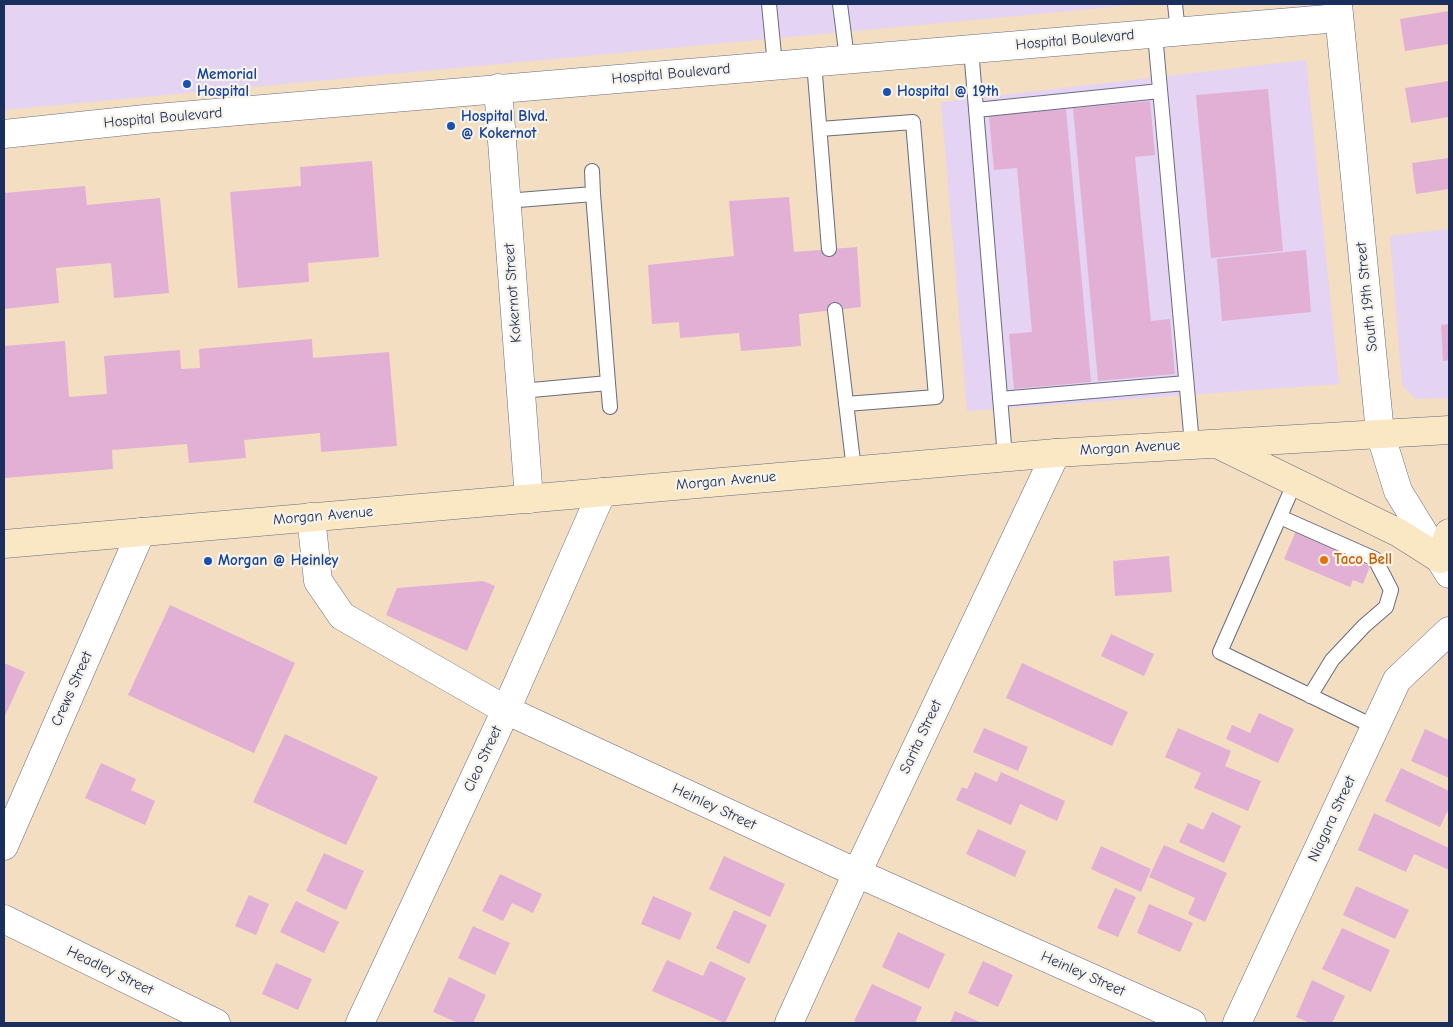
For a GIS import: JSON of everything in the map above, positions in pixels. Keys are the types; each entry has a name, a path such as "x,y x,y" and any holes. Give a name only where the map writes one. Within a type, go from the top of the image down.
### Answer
{"main road":[{"name":"Morgan Avenue","path":"4,544 1056,452 1449,430"},
{"path":"1204,444 1295,482 1399,533 1445,567 1449,533"}],"street":[{"name":"Hospital Boulevard","path":"4,134 146,119 498,88 1166,33 1339,11"},
{"name":"South 19th Street","path":"1339,11 1380,433 1398,491 1445,567"},
{"name":"Kokernot Street","path":"498,88 528,498"},
{"name":"Sarita Street","path":"789,1023 857,873 1056,452"},
{"name":"Cleo Street","path":"360,1023 506,710 602,492"},
{"name":"Heinley Street","path":"311,517 318,581 342,616 506,710 857,873 1192,1023"},
{"name":"Crews Street","path":"4,846 141,532"},
{"name":"Niagara Street","path":"1237,1023 1397,680 1449,631"},
{"name":"Headley Street","path":"4,920 216,1023"}],"lane":[{"path":"768,4 775,65"},
{"path":"840,4 847,59"},
{"path":"1175,4 1166,33 1160,91 1186,383 1204,444"},
{"path":"971,49 1005,457"},
{"path":"814,62 829,249"},
{"path":"976,110 1160,91"},
{"path":"820,129 913,122 936,397 846,404"},
{"path":"592,171 610,406"},
{"path":"506,201 593,194"},
{"path":"836,310 854,470"},
{"path":"521,390 608,383"},
{"path":"1000,400 1186,383"},
{"path":"1295,482 1220,652 1375,727"},
{"path":"1280,517 1375,559 1391,590 1386,607 1364,626 1332,660 1310,696"}],"shaded area":[{"path":"4,4 1145,4 4,110"},
{"path":"1306,60 1339,384 967,411 941,102"},
{"path":"1449,229 1449,398 1415,399 1402,385 1390,236"}],"building":[{"path":"1449,11 1449,44 1405,51 1400,19"},
{"path":"1449,81 1449,117 1411,123 1405,88"},
{"path":"1268,89 1283,251 1211,258 1196,95"},
{"path":"1150,101 1155,155 1135,157 1151,321 1170,319 1175,374 1098,381 1073,108"},
{"path":"1066,109 1091,382 1014,389 1009,334 1032,332 1017,168 994,170 989,116"},
{"path":"1449,158 1449,189 1416,194 1412,163"},
{"path":"372,161 379,257 308,263 309,282 238,288 230,192 301,186 300,167"},
{"path":"85,186 87,205 160,198 169,293 114,298 111,263 56,268 59,303 4,309 4,193"},
{"path":"789,197 794,252 857,247 861,307 799,314 801,346 741,351 739,333 680,338 679,322 652,324 648,265 734,256 729,201"},
{"path":"1306,250 1311,312 1222,321 1217,259"},
{"path":"1449,324 1449,360 1443,361 1441,325"},
{"path":"312,339 313,358 389,352 397,446 321,452 320,433 244,440 246,458 189,463 187,444 112,450 113,469 4,478 4,346 65,341 69,397 107,394 104,356 180,350 181,369 200,368 199,349"},
{"name":"Taco Bell","path":"1296,531 1364,560 1362,563 1370,566 1363,584 1353,580 1350,587 1284,559"},
{"path":"1169,556 1172,592 1115,596 1113,561"},
{"path":"483,581 495,586 467,651 386,615 397,588"},
{"path":"170,605 295,663 254,753 128,695"},
{"path":"1111,634 1154,654 1144,676 1101,656"},
{"path":"4,663 25,672 4,718"},
{"path":"1022,663 1128,712 1112,746 1006,698"},
{"path":"1259,713 1294,729 1278,763 1226,739 1232,725 1250,733"},
{"path":"984,728 1028,747 1018,771 973,752"},
{"path":"1178,728 1231,751 1225,766 1261,781 1248,811 1194,788 1201,773 1165,757"},
{"path":"1425,729 1449,740 1449,778 1411,761"},
{"path":"285,734 378,777 346,845 253,802"},
{"path":"101,763 136,779 131,790 155,801 145,825 85,798"},
{"path":"1401,768 1449,791 1449,808 1440,827 1385,801"},
{"path":"975,772 997,782 1001,772 1065,801 1057,821 1020,804 1011,825 956,800 962,787 967,789"},
{"path":"1212,812 1241,826 1224,863 1179,842 1188,823 1203,830"},
{"path":"1374,813 1449,848 1449,870 1414,854 1406,872 1358,850"},
{"path":"978,829 1026,851 1015,877 966,854"},
{"path":"1164,845 1227,873 1205,922 1188,914 1195,898 1149,877"},
{"path":"1101,846 1151,869 1141,892 1091,869"},
{"path":"324,853 364,871 346,910 306,891"},
{"path":"724,856 785,884 770,917 709,889"},
{"path":"500,874 542,894 533,913 512,903 503,921 482,911"},
{"path":"1356,886 1409,910 1395,939 1343,915"},
{"path":"1115,888 1136,897 1118,937 1097,928"},
{"path":"249,895 269,904 256,935 235,926"},
{"path":"653,896 692,913 680,940 641,924"},
{"path":"296,901 339,922 324,953 280,932"},
{"path":"1149,904 1193,923 1180,952 1137,933"},
{"path":"734,910 767,925 749,964 716,948"},
{"path":"473,926 510,943 495,975 458,958"},
{"path":"1342,928 1390,950 1371,992 1322,969"},
{"path":"898,932 945,954 929,989 882,967"},
{"path":"667,960 703,976 710,961 746,978 725,1023 652,991"},
{"path":"983,961 1013,975 998,1007 968,993"},
{"path":"276,963 312,979 298,1010 262,994"},
{"path":"449,977 486,995 473,1023 458,1023 433,1012"},
{"path":"1312,980 1345,996 1332,1023 1310,1023 1296,1017"},
{"path":"872,984 922,1007 915,1023 859,1023 854,1021"},
{"path":"955,1011 982,1023 950,1023"}],"place":[{"name":"Memorial Hospital","path":"187,84"},
{"name":"Hospital @ 19th","path":"887,92"},
{"name":"Hospital Blvd. @ Kokernot","path":"451,126"},
{"name":"Taco Bell","path":"1324,560"},
{"name":"Morgan @ Heinley","path":"208,561"}]}
